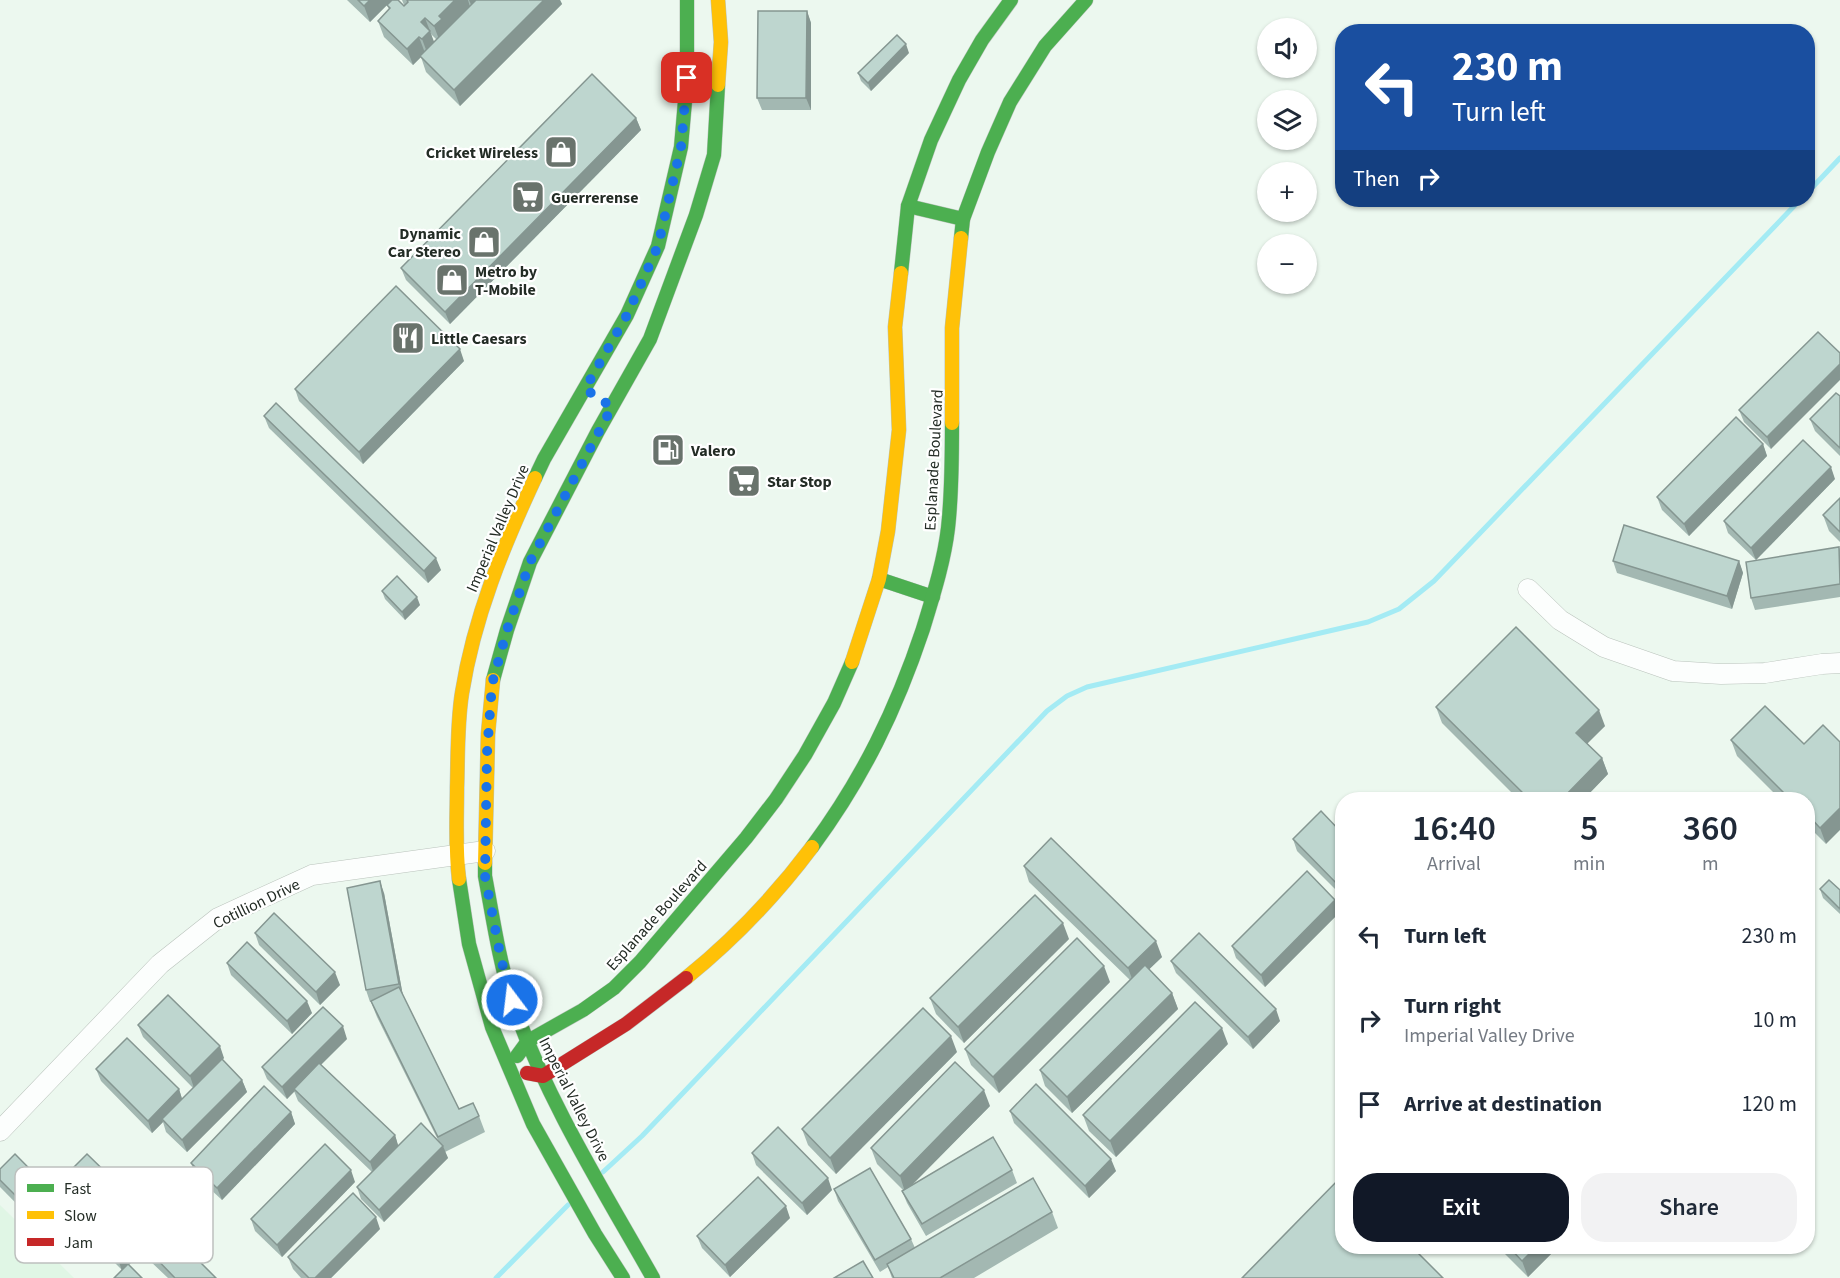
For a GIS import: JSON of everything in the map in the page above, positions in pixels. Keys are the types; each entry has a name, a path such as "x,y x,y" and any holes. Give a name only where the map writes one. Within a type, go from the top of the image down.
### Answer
{"main road":[{"name":"Imperial Valley Drive","path":"477,694 492,684 530,562 598,398 627,315 698,151 687,78 687,0"},
{"name":"Imperial Valley Drive","path":"623,1278 532,1124 492,1027 468,944 456,855 456,800 477,694 481,609 507,539 544,459 650,339 696,215 698,151 721,42 718,0"},
{"name":"Esplanade Boulevard","path":"508,1069 528,1041 583,1010 614,988 647,953 776,800 806,755 834,703 857,651 879,579 890,519 899,430 895,327 908,206 932,140 958,80 982,40 1011,0"},
{"name":"Esplanade Boulevard","path":"543,1076 626,1024 708,961 752,918 797,867 831,821 858,779 889,719 913,658 933,597 948,529 952,456 952,328 963,219 1010,102 1045,46 1086,0"},
{"path":"908,206 963,219"},
{"path":"879,579 933,597"},
{"name":"Imperial Valley Drive","path":"477,694 487,756 485,876 501,959 512,1000 549,1090 653,1278"},
{"path":"508,1069 543,1076"}],"street":[{"path":"1528,589 1560,620 1604,647 1673,671 1721,674 1765,673 1840,663"},
{"name":"Cotillion Drive","path":"0,1131 160,964 218,918 312,875 485,851"}],"shaded area":[{"path":"0,1205 15,1220 15,1263 59,1263 74,1278 0,1278"}],"building":[{"path":"358,0 370,0 364,6"},
{"path":"392,0 398,0 404,6 407,0 455,0 439,16 442,19 434,26 425,18 421,22 430,31 422,39 419,37 407,49 378,21 390,8 387,5"},
{"path":"476,0 544,0 454,90 420,56"},
{"path":"758,11 807,11 806,98 757,98"},
{"path":"897,35 906,44 868,83 858,73"},
{"path":"592,74 636,118 445,312 401,268"},
{"path":"396,286 460,349 359,452 295,389"},
{"path":"1818,332 1840,353 1840,364 1767,437 1739,410"},
{"path":"1836,393 1840,396 1840,448 1810,419"},
{"path":"276,403 436,558 424,571 264,416"},
{"path":"1736,417 1763,444 1684,524 1657,497"},
{"path":"1803,440 1831,467 1751,548 1724,521"},
{"path":"1840,498 1840,532 1823,515"},
{"path":"1624,525 1739,561 1727,596 1613,561"},
{"path":"1839,547 1840,584 1751,598 1746,562"},
{"path":"397,576 417,597 402,612 382,591"},
{"path":"1516,627 1599,710 1576,733 1602,758 1569,792 1522,792 1436,707"},
{"path":"1765,706 1804,744 1823,725 1840,742 1840,808 1820,828 1815,823 1815,792 1783,792 1731,740"},
{"path":"1321,811 1335,826 1335,882 1293,839"},
{"path":"1051,838 1156,941 1128,968 1024,866"},
{"path":"1307,871 1335,900 1261,975 1232,946"},
{"path":"1829,880 1840,890 1840,909 1820,889"},
{"path":"380,881 399,984 366,990 347,888"},
{"path":"1035,895 1063,923 958,1027 930,998"},
{"path":"274,913 335,972 316,992 255,933"},
{"path":"1199,933 1276,1009 1248,1037 1171,961"},
{"path":"1077,938 1104,966 993,1077 965,1049"},
{"path":"247,942 307,1001 287,1021 227,963"},
{"path":"1145,965 1172,993 1067,1097 1040,1070"},
{"path":"399,987 459,1109 473,1103 479,1116 438,1137 371,1001"},
{"path":"168,995 220,1046 190,1076 138,1025"},
{"path":"1195,1002 1222,1028 1110,1141 1083,1115"},
{"path":"323,1007 343,1026 282,1087 262,1067"},
{"path":"923,1008 951,1036 830,1158 802,1129"},
{"path":"127,1038 179,1089 148,1121 96,1069"},
{"path":"222,1059 242,1080 182,1140 162,1119"},
{"path":"955,1062 984,1090 900,1176 871,1148"},
{"path":"319,1063 395,1135 370,1162 294,1089"},
{"path":"1036,1084 1111,1159 1085,1186 1010,1111"},
{"path":"264,1086 291,1112 217,1188 213,1184 213,1167 195,1167 191,1163"},
{"path":"421,1123 443,1146 379,1210 357,1187"},
{"path":"778,1127 828,1178 802,1203 752,1153"},
{"path":"993,1137 1012,1170 922,1224 902,1191"},
{"path":"325,1144 351,1170 277,1245 251,1219"},
{"path":"15,1154 28,1167 15,1167 15,1195 0,1180 0,1169"},
{"path":"87,1154 100,1167 74,1167"},
{"path":"870,1168 911,1239 875,1260 834,1189"},
{"path":"758,1177 786,1206 725,1265 697,1236"},
{"path":"1033,1178 1052,1212 940,1278 894,1278 887,1264"},
{"path":"1335,1183 1335,1254 1419,1254 1443,1278 1242,1278"},
{"path":"353,1193 376,1217 315,1278 309,1278 288,1257"},
{"path":"1515,1254 1529,1254 1522,1261"},
{"path":"863,1261 873,1278 834,1278"},
{"path":"160,1263 201,1263 216,1278 175,1278"},
{"path":"128,1264 142,1278 114,1278"}],"waterway":[{"path":"1815,185 1840,158"},
{"path":"603,1172 642,1136 1047,711 1067,696 1087,687 1368,622 1399,609 1434,581 1793,207"},
{"path":"496,1278 568,1205"}],"traffic: fast":[{"path":"535,478 627,315 658,246 681,147 687,78 687,0"},
{"path":"901,273 908,206 931,140 959,80 982,40 1011,0"},
{"path":"961,238 963,219 1010,102 1045,46 1086,0"},
{"path":"493,680 530,562 598,431 650,339 696,215 714,155 718,85"},
{"path":"908,206 963,219"},
{"path":"812,847 847,795 876,742 901,688 923,629 941,566 948,528 952,423"},
{"path":"879,579 933,597"},
{"path":"517,1056 528,1041 583,1010 614,988 640,962 746,838 776,799 805,755 834,703 852,662"},
{"path":"485,863 485,876 503,970 526,1037 558,1108 653,1278"},
{"path":"459,879 469,944 492,1027 533,1124 595,1234 623,1278"}],"traffic: slow":[{"path":"718,0 721,42 718,85"},
{"path":"952,423 952,328 961,238"},
{"path":"852,662 879,579 888,531 899,430 895,327 901,273"},
{"path":"459,879 456,833 458,740 460,705 467,665 491,583 535,478"},
{"path":"485,863 488,734 493,680"},
{"path":"686,978 753,916 812,847"}],"traffic: jam":[{"path":"527,1073 543,1076 626,1024 686,978"}],"place":[{"name":"Cricket Wireless","path":"561,152"},
{"name":"Guerrerense","path":"528,197"},
{"name":"Dynamic Car Stereo","path":"484,242"},
{"name":"Metro by T-Mobile","path":"452,280"},
{"name":"Little Caesars","path":"408,338"},
{"name":"Valero","path":"668,450"},
{"name":"Star Stop","path":"744,481"}],"route":[{"path":"512,1000 501,959 485,876 487,753 492,684 530,562 612,407 585,389 627,315 658,246 681,147 687,78"}]}
